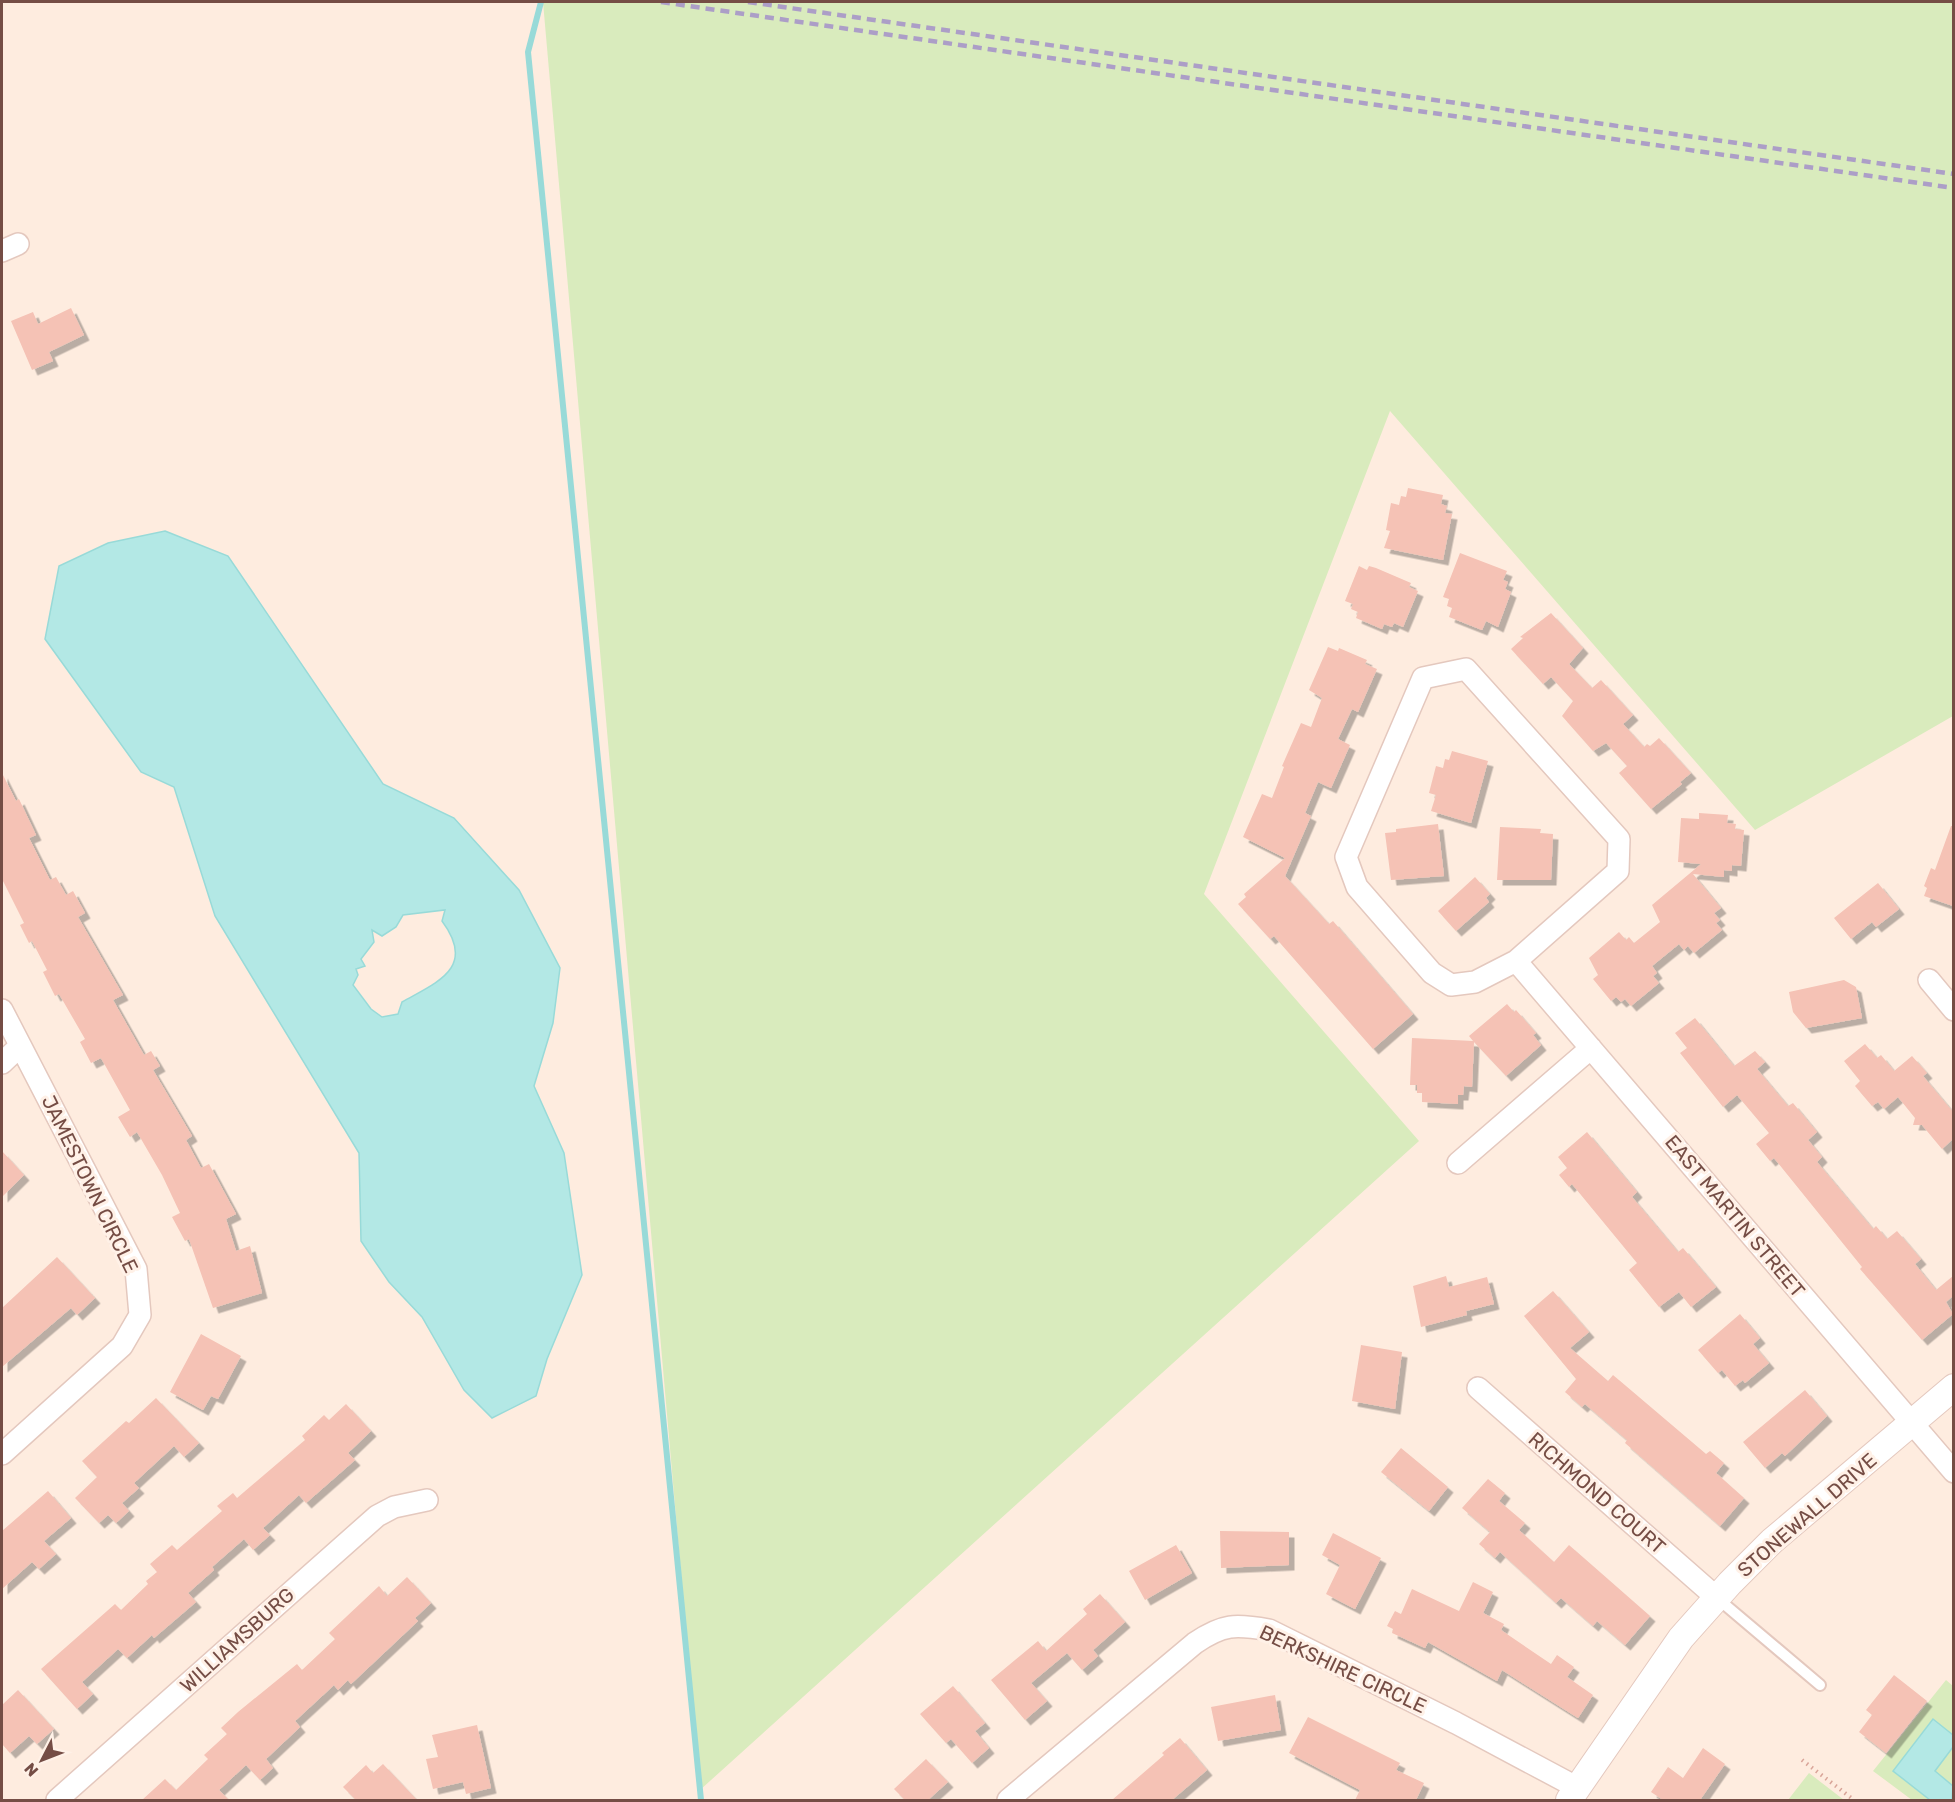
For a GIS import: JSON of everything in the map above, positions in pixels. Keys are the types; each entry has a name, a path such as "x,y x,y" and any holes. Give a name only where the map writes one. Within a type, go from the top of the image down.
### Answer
{"street":[{"path":"1466,669 1620,839 1618,871 1516,961 1475,982 1451,985 1432,973 1357,887 1346,857 1424,678 1466,669"},
{"name":"EAST MARTIN STREET","path":"1516,961 1953,1472"},
{"path":"1929,980 1953,1010"},
{"name":"JAMESTOWN CIRCLE","path":"2,1010 136,1269 140,1315 122,1346 2,1454"},
{"path":"2,1063 20,1046"},
{"path":"1458,1163 1590,1048"},
{"name":"STONEWALL DRIVE","path":"1573,1794 1681,1638 1717,1598 1772,1541 1953,1387"},
{"name":"RICHMOND COURT","path":"1478,1388 1717,1598"},
{"name":"WILLIAMSBURG","path":"57,1800 377,1516 394,1507 427,1500"},
{"name":"BERKSHIRE CIRCLE","path":"1008,1800 1195,1643 1213,1631 1240,1625 1269,1630 1456,1723 1573,1794"}],"lane":[{"path":"1717,1598 1820,1685"}],"path":[{"path":"1802,1760 1854,1800"}],"green space":[{"path":"543,2 1953,2 1953,716 1755,830 1390,411 1204,894 1419,1141 700,1790"},
{"path":"1946,1680 1953,1686 1953,1800 1912,1800 1873,1771"},
{"path":"1809,1773 1844,1800 1788,1800"}],"water":[{"path":"165,531 228,556 383,784 454,818 519,890 560,968 553,1023 534,1086 564,1153 582,1275 547,1359 536,1396 492,1418 464,1390 422,1317 389,1282 361,1241 359,1153 215,916 174,787 141,772 45,639 59,566 108,543","holes":["445,910 442,921 452,937 455,951 454,962 448,972 428,988 402,1002 398,1014 382,1017 371,1009 353,985 358,975 356,969 365,966 361,959 374,942 372,930 382,936 396,927 403,915"]},
{"path":"1933,1719 1953,1735 1953,1747 1935,1771 1953,1786 1952,1800 1930,1800 1893,1771"}],"building":[{"path":"71,308 84,335 49,352 53,361 32,370 11,321 33,312 38,324"},
{"path":"1408,488 1443,495 1441,504 1447,506 1445,513 1452,514 1443,560 1384,548 1390,531 1386,530 1391,503 1399,505 1401,496 1406,497"},
{"path":"1460,553 1507,571 1503,580 1508,582 1505,589 1511,592 1498,627 1486,621 1482,630 1449,617 1452,608 1447,606 1449,599 1443,597"},
{"path":"1359,566 1367,570 1369,566 1376,568 1411,583 1409,587 1418,591 1403,627 1394,623 1392,627 1384,624 1382,629 1356,618 1358,612 1351,609 1353,604 1345,601"},
{"path":"1551,613 1583,648 1569,664 1592,688 1601,680 1633,715 1623,724 1644,747 1647,744 1650,746 1659,738 1691,773 1680,782 1682,784 1651,809 1619,773 1627,766 1606,743 1593,751 1562,716 1573,701 1551,677 1543,684 1511,649 1523,638 1520,637"},
{"path":"1328,647 1338,651 1339,648 1367,660 1365,664 1377,669 1358,712 1352,709 1338,739 1350,745 1331,788 1318,782 1305,813 1311,816 1285,876 1329,924 1333,921 1413,1014 1373,1049 1274,936 1270,939 1238,904 1246,897 1244,894 1285,858 1243,837 1262,794 1272,798 1284,767 1282,766 1301,723 1311,727 1322,698 1309,690"},
{"path":"1452,751 1488,761 1471,823 1431,811 1436,795 1429,793 1436,766 1443,768 1445,759 1449,760"},
{"path":"2,773 16,801 19,799 36,835 29,838 50,880 56,877 66,895 73,891 85,913 78,917 123,995 113,1000 144,1055 151,1051 160,1066 153,1070 192,1136 186,1140 201,1168 209,1164 236,1214 226,1219 236,1251 250,1246 262,1293 213,1308 189,1239 185,1241 172,1217 180,1213 162,1175 137,1132 130,1137 118,1117 130,1110 101,1058 91,1063 80,1042 85,1039 59,994 55,996 43,972 47,970 32,941 29,943 20,925 24,923 2,879"},
{"path":"1699,813 1728,815 1727,823 1736,824 1735,829 1744,830 1741,866 1732,865 1732,871 1724,870 1724,877 1693,874 1721,908 1714,913 1720,920 1716,923 1722,930 1694,953 1688,946 1684,950 1679,944 1652,966 1657,973 1653,976 1659,983 1631,1006 1625,999 1621,1002 1616,997 1611,1001 1593,979 1598,975 1589,958 1619,932 1626,940 1629,937 1634,943 1660,922 1652,905 1701,864 1678,862 1681,818 1699,819"},
{"path":"1438,824 1444,876 1391,880 1385,833 1396,832 1396,829"},
{"path":"1951,826 1953,826 1953,906 1924,896 1927,888 1924,886 1931,868 1935,870"},
{"path":"1500,827 1541,829 1540,833 1553,834 1551,880 1497,880"},
{"path":"1475,877 1490,894 1486,898 1489,902 1456,931 1438,911"},
{"path":"1878,883 1899,909 1876,927 1872,922 1851,939 1834,918"},
{"path":"1844,980 1856,987 1862,1018 1806,1028 1793,1012 1789,992"},
{"path":"1507,1004 1514,1012 1516,1010 1536,1033 1533,1035 1541,1045 1506,1076 1474,1042 1472,1087 1464,1086 1463,1095 1458,1095 1458,1104 1422,1102 1422,1093 1417,1093 1417,1085 1410,1085 1412,1038 1473,1041 1469,1036"},
{"path":"1695,1018 1734,1066 1755,1051 1765,1062 1757,1069 1788,1106 1793,1103 1817,1132 1808,1140 1822,1157 1817,1162 1873,1229 1876,1226 1887,1239 1897,1231 1921,1259 1915,1264 1936,1290 1953,1276 1953,1296 1946,1302 1953,1314 1922,1340 1860,1269 1862,1267 1774,1158 1770,1161 1756,1144 1769,1133 1737,1095 1723,1107 1680,1053 1687,1048 1675,1033"},
{"path":"1865,1044 1877,1058 1881,1055 1894,1071 1912,1056 1927,1073 1923,1076 1953,1112 1953,1139 1942,1149 1922,1125 1913,1125 1915,1118 1898,1097 1884,1109 1878,1102 1872,1106 1855,1086 1860,1081 1844,1061"},
{"path":"1587,1132 1637,1192 1632,1197 1678,1252 1683,1248 1716,1287 1691,1307 1679,1292 1659,1307 1629,1270 1637,1263 1572,1184 1569,1187 1559,1175 1567,1168 1558,1157"},
{"path":"2,1151 24,1175 2,1197"},
{"path":"57,1257 95,1298 77,1315 71,1308 2,1367 2,1308"},
{"path":"1446,1276 1449,1287 1487,1277 1494,1304 1466,1311 1467,1315 1421,1327 1413,1286"},
{"path":"1553,1291 1589,1332 1570,1348 1608,1381 1613,1375 1706,1454 1710,1451 1724,1463 1716,1473 1744,1498 1720,1526 1625,1443 1627,1440 1585,1404 1582,1407 1565,1392 1576,1379 1524,1316"},
{"path":"1740,1314 1760,1338 1753,1344 1769,1363 1745,1383 1743,1380 1735,1386 1722,1370 1718,1373 1698,1350"},
{"path":"201,1334 241,1356 218,1399 211,1396 203,1410 170,1392"},
{"path":"1361,1345 1402,1352 1395,1409 1352,1401"},
{"path":"1805,1390 1827,1416 1785,1456 1782,1453 1765,1468 1743,1442"},
{"path":"156,1398 199,1443 184,1457 174,1446 134,1483 139,1488 122,1503 129,1511 116,1523 108,1515 99,1523 75,1498 97,1477 82,1461 126,1421 129,1423"},
{"path":"346,1404 371,1431 348,1453 355,1460 306,1503 299,1495 263,1528 270,1535 253,1550 244,1539 212,1567 214,1570 188,1593 196,1602 154,1638 152,1635 127,1658 118,1649 82,1682 93,1694 77,1709 41,1669 115,1604 121,1610 157,1572 150,1564 172,1545 177,1550 222,1511 217,1506 233,1493 237,1498 305,1440 302,1436 324,1415 329,1420"},
{"path":"1401,1448 1448,1487 1429,1511 1381,1472"},
{"path":"1488,1479 1505,1493 1499,1501 1525,1523 1519,1530 1554,1562 1569,1545 1650,1616 1625,1645 1597,1621 1593,1626 1561,1598 1556,1603 1500,1552 1495,1558 1479,1544 1490,1532 1462,1508"},
{"path":"48,1491 71,1518 44,1541 56,1554 39,1569 32,1562 2,1589 2,1531"},
{"path":"1220,1531 1289,1532 1289,1565 1221,1568"},
{"path":"1333,1533 1381,1558 1355,1609 1326,1594 1340,1565 1322,1555"},
{"path":"1176,1545 1192,1573 1145,1600 1129,1571"},
{"path":"407,1577 431,1603 415,1618 418,1621 351,1684 348,1680 338,1690 334,1685 295,1721 300,1727 266,1759 273,1768 260,1780 246,1765 219,1790 229,1800 142,1800 165,1779 176,1790 208,1759 204,1755 227,1734 221,1728 238,1712 297,1664 302,1670 335,1639 329,1633 379,1586 387,1596"},
{"path":"1473,1582 1493,1592 1483,1613 1504,1624 1501,1630 1551,1664 1557,1655 1574,1667 1567,1677 1593,1695 1578,1718 1502,1670 1497,1681 1428,1642 1425,1648 1392,1633 1393,1629 1387,1626 1395,1611 1401,1614 1412,1589 1459,1611"},
{"path":"1100,1594 1125,1622 1093,1650 1098,1656 1082,1670 1067,1653 1031,1683 1047,1701 1025,1720 991,1680 1038,1641 1046,1651 1087,1614 1083,1609"},
{"path":"1894,1675 1927,1701 1886,1753 1859,1732 1872,1715 1866,1710"},
{"path":"953,1686 985,1723 975,1731 989,1748 972,1763 951,1739 946,1743 920,1714"},
{"path":"18,1690 54,1729 37,1744 29,1736 10,1753 2,1744 2,1705"},
{"path":"1275,1695 1281,1730 1218,1741 1211,1707"},
{"path":"1308,1717 1400,1763 1396,1770 1424,1783 1416,1800 1355,1800 1360,1790 1289,1753"},
{"path":"477,1725 491,1788 466,1794 463,1782 433,1789 426,1759 438,1757 432,1735"},
{"path":"1180,1738 1207,1770 1172,1800 1112,1800 1164,1755 1162,1753"},
{"path":"1703,1748 1725,1764 1700,1800 1663,1800 1651,1792 1668,1767 1683,1778"},
{"path":"926,1759 948,1782 928,1800 905,1800 894,1789"},
{"path":"383,1764 417,1800 356,1800 343,1787 366,1765 373,1773"}],"waterway":[{"path":"541,2 528,52 701,1800"}],"railway":[{"path":"661,2 1954,188"},
{"path":"748,2 1954,174"}]}
